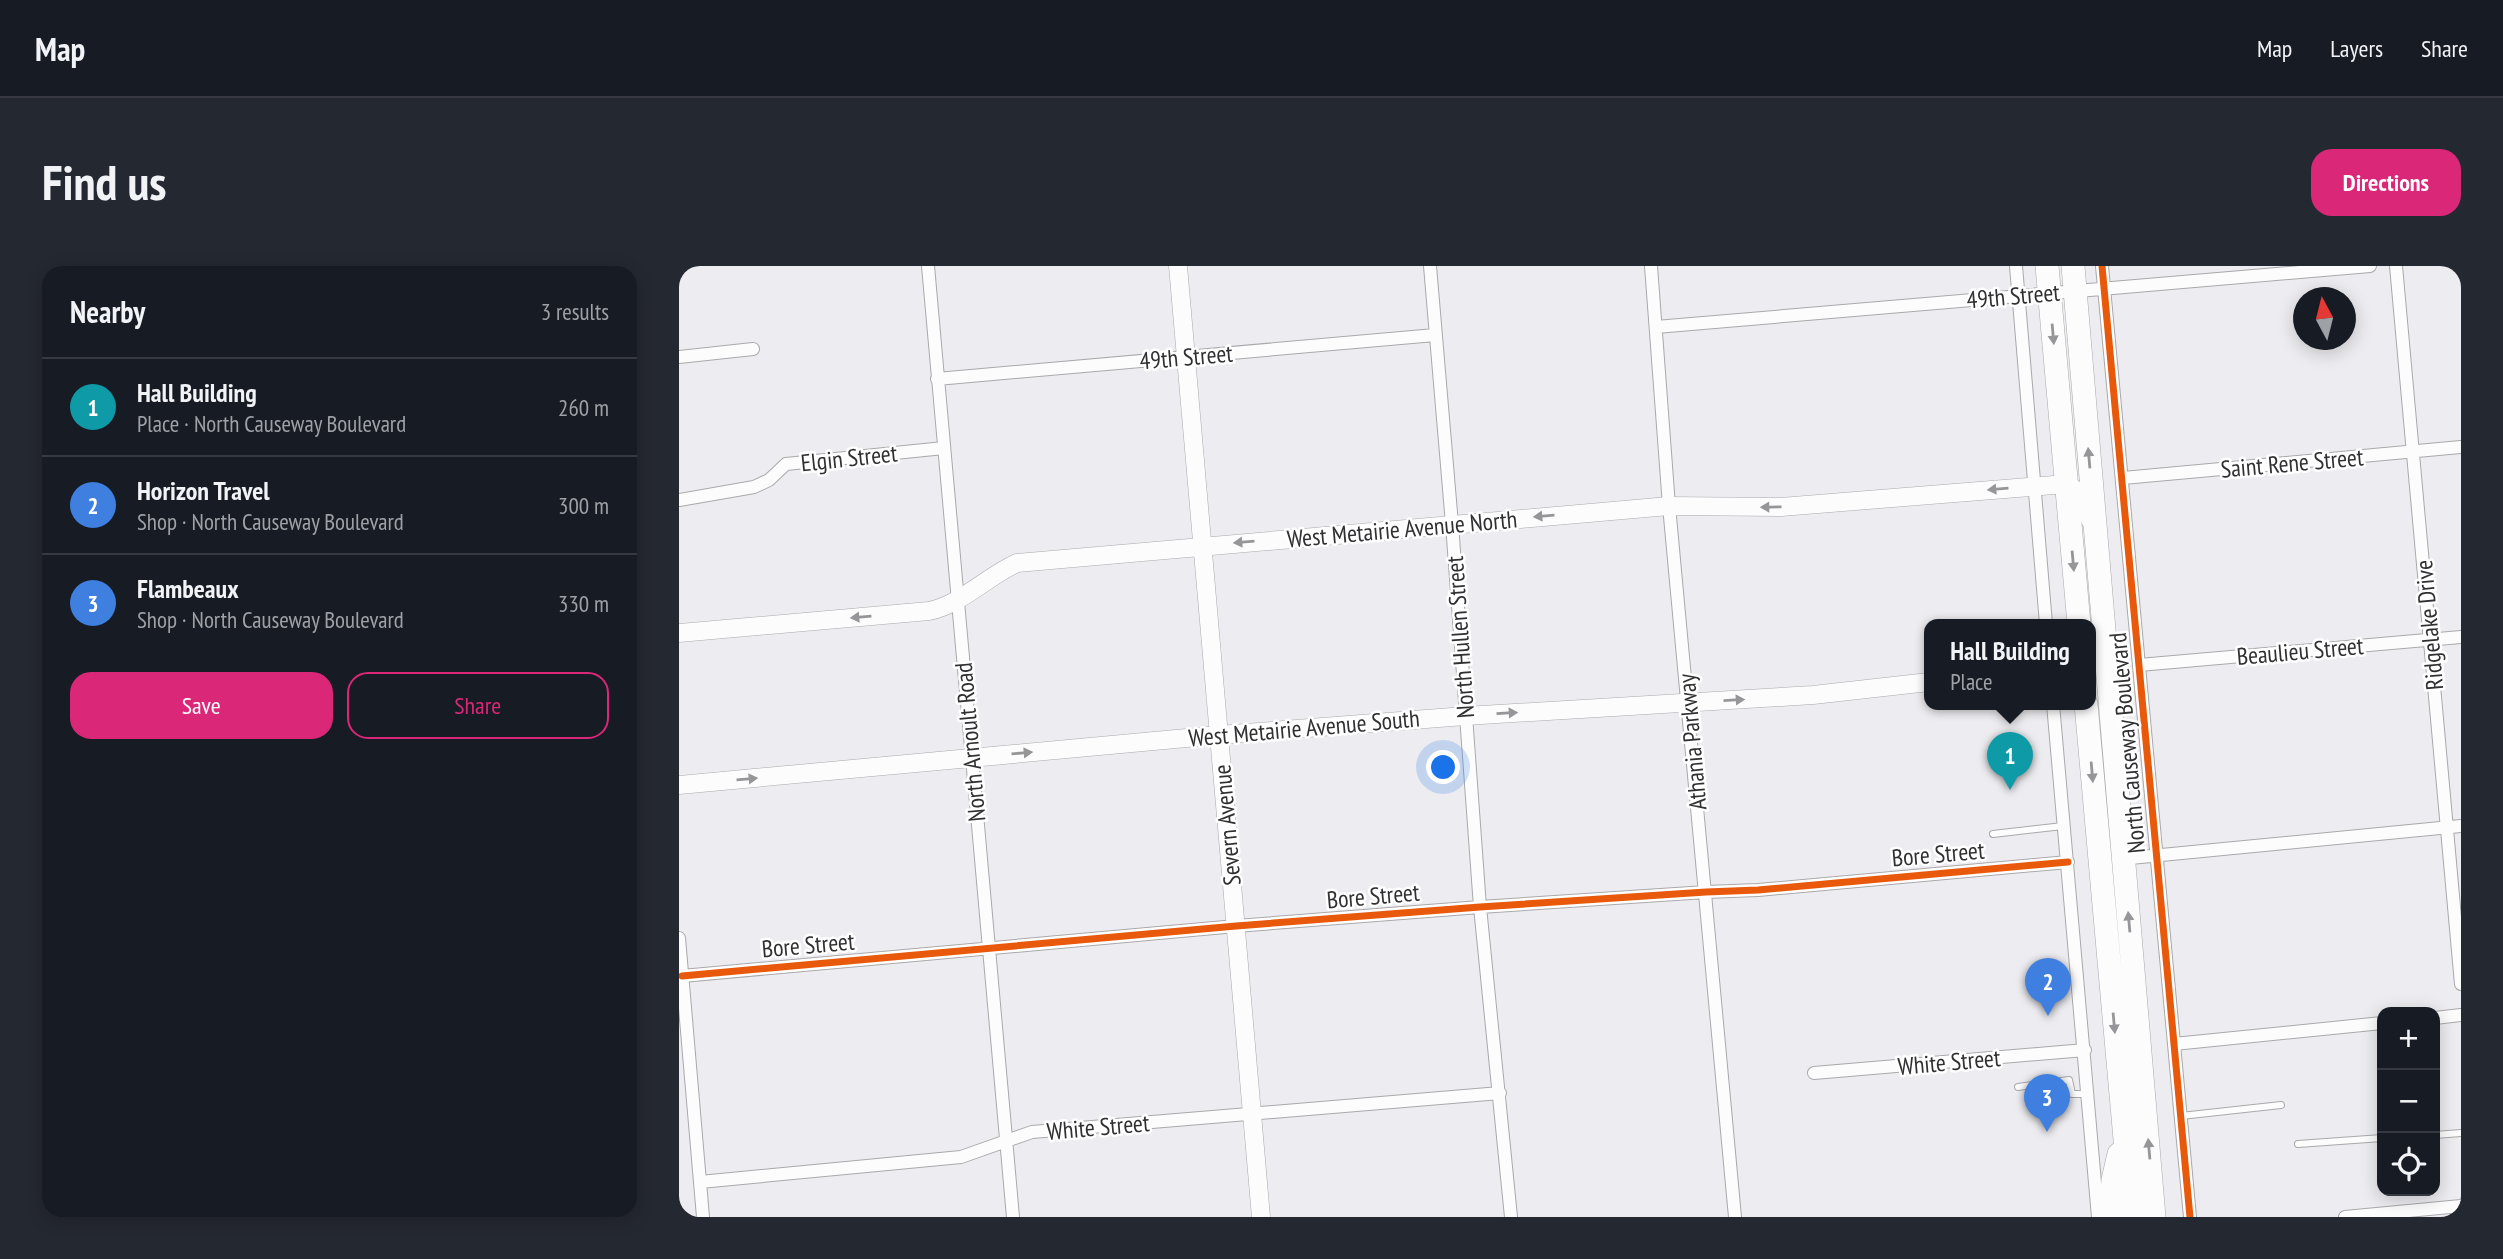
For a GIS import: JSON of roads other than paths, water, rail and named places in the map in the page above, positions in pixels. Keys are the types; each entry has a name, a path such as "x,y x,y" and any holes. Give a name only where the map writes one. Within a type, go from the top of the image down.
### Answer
{"highway":[{"name":"North Causeway Boulevard","path":"2047,266 2079,619"},
{"name":"North Causeway Boulevard","path":"2073,266 2154,1217"},
{"name":"North Causeway Boulevard","path":"2087,710 2132,1217"},
{"path":"2110,1217 2113,1180 2124,1130"}],"main road":[{"name":"Severn Avenue","path":"1178,266 1261,1217"},
{"path":"2067,484 2077,489 2086,507 2097,547"},
{"name":"West Metairie Avenue North","path":"679,633 929,611 946,607 998,571 1017,563 1669,506 1781,507 2067,484"},
{"path":"2096,653 2102,646 2104,624"},
{"name":"West Metairie Avenue South","path":"679,785 1219,735 1465,716 1813,695 1924,683"}],"street":[{"name":"North Arnoult Road","path":"928,266 1013,1217"},
{"name":"North Hullen Street","path":"1430,266 1480,907 1511,1217"},
{"name":"Athania Parkway","path":"1651,266 1669,506 1735,1217"},
{"path":"2016,266 2046,619"},
{"name":"North Causeway Boulevard","path":"2102,266 2190,1217"},
{"name":"49th Street","path":"1656,327 2370,266"},
{"name":"Ridgelake Drive","path":"2396,266 2461,984"},
{"name":"49th Street","path":"937,379 1435,335"},
{"path":"679,357 753,349"},
{"name":"Saint Rene Street","path":"2123,478 2461,447"},
{"name":"Elgin Street","path":"679,500 754,487 769,480 786,464 944,449"},
{"name":"Beaulieu Street","path":"2139,665 2461,637"},
{"path":"2054,710 2098,1217"},
{"path":"2100,861 2461,826"},
{"name":"Bore Street","path":"682,976 1236,926 1706,891 1758,890 2068,862"},
{"path":"679,938 703,1217"},
{"path":"2440,1018 2461,1016"},
{"path":"2173,1044 2377,1024"},
{"name":"White Street","path":"1814,1073 2085,1050"},
{"name":"White Street","path":"700,1182 961,1157 1032,1132 1500,1093"},
{"path":"2345,1217 2461,1206"}],"lane":[{"path":"1993,834 2065,826"},
{"path":"2018,1087 2069,1080 2072,1094 2088,1094"},
{"path":"2179,1116 2281,1105"},
{"path":"2440,1135 2461,1133"},
{"path":"2298,1144 2377,1138"}],"place":[{"name":"Hall Building","path":"2010,790"},
{"name":"Horizon Travel","path":"2048,1016"},
{"name":"Flambeaux","path":"2047,1132"}]}
